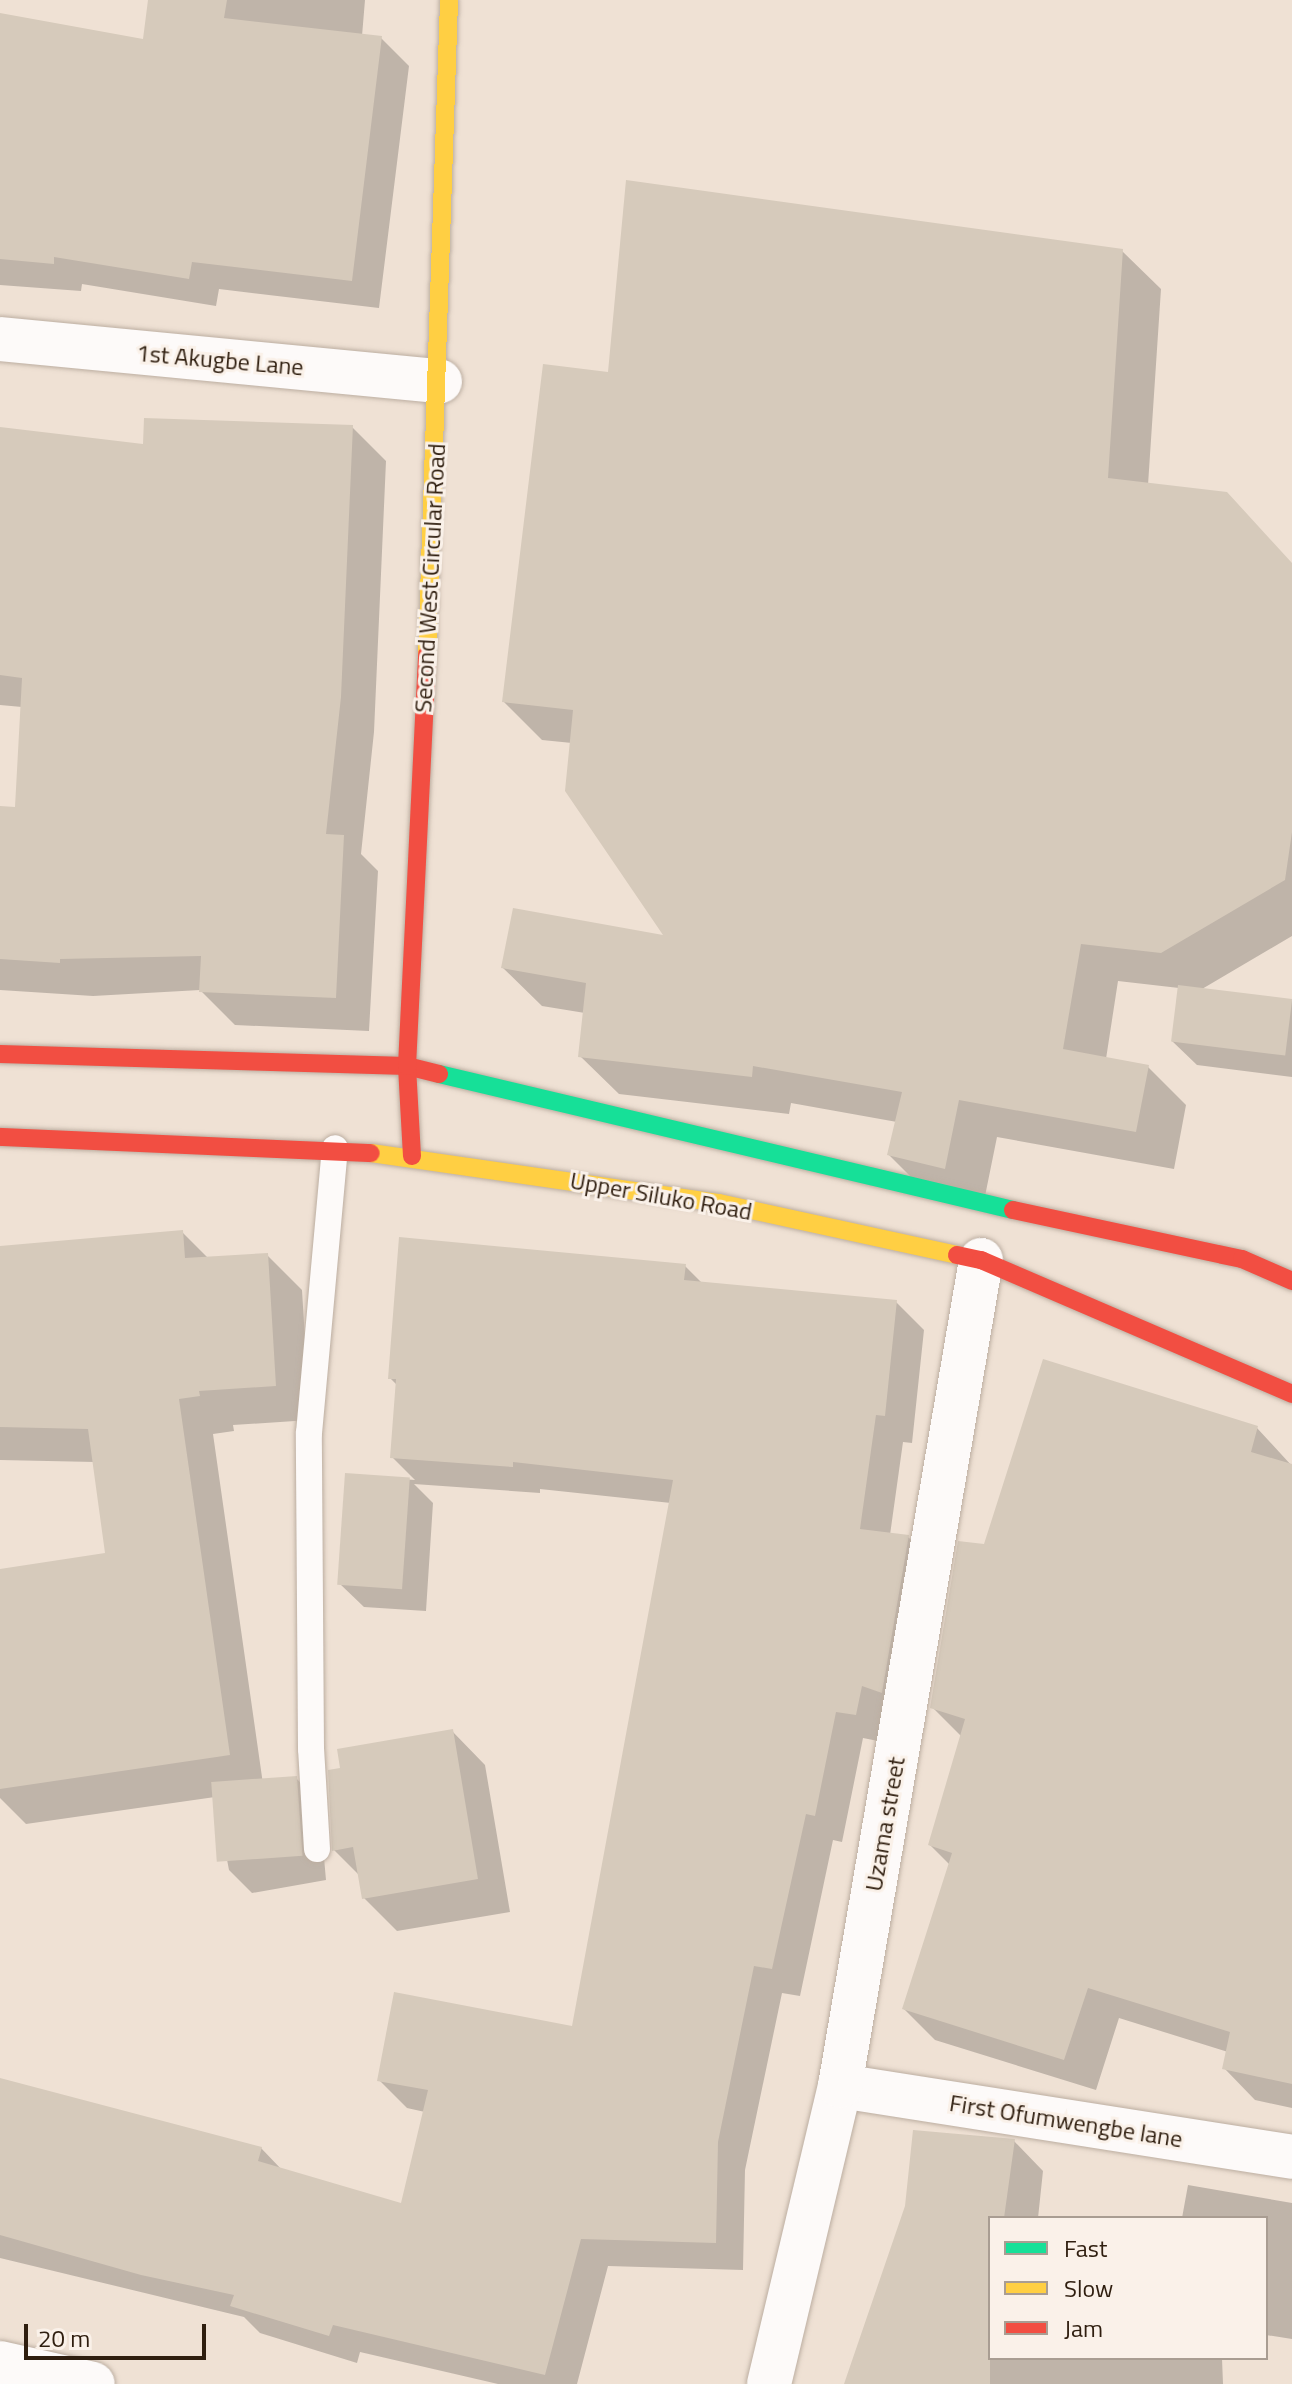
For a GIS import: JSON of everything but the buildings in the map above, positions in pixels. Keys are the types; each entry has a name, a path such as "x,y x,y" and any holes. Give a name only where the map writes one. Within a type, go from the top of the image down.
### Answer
{"main road":[{"name":"Second West Circular Road","path":"412,1156 407,1066 440,381 449,0"},
{"path":"0,1054 407,1066 966,1200 1242,1259 1292,1281"},
{"name":"Upper Siluko Road","path":"0,1137 335,1148 412,1156 719,1203 981,1260 1292,1394"}],"street":[{"name":"1st Akugbe Lane","path":"0,339 440,381"},
{"name":"Uzama street","path":"769,2384 840,2086 981,1260"},
{"name":"First Ofumwengbe lane","path":"840,2086 1292,2157"},
{"path":"0,2363 93,2384"}],"lane":[{"path":"317,1849 311,1749 309,1433 335,1148"}],"traffic: fast":[{"path":"439,1074 1013,1210"}],"traffic: slow":[{"path":"427,654 449,0"},
{"path":"371,1153 719,1203 957,1255"}],"traffic: jam":[{"path":"412,1156 407,1066 427,654"},
{"path":"0,1054 407,1066 439,1074"},
{"path":"0,1137 371,1153"},
{"path":"1013,1210 1242,1259 1292,1281"},
{"path":"957,1255 981,1260 1292,1394"}]}
